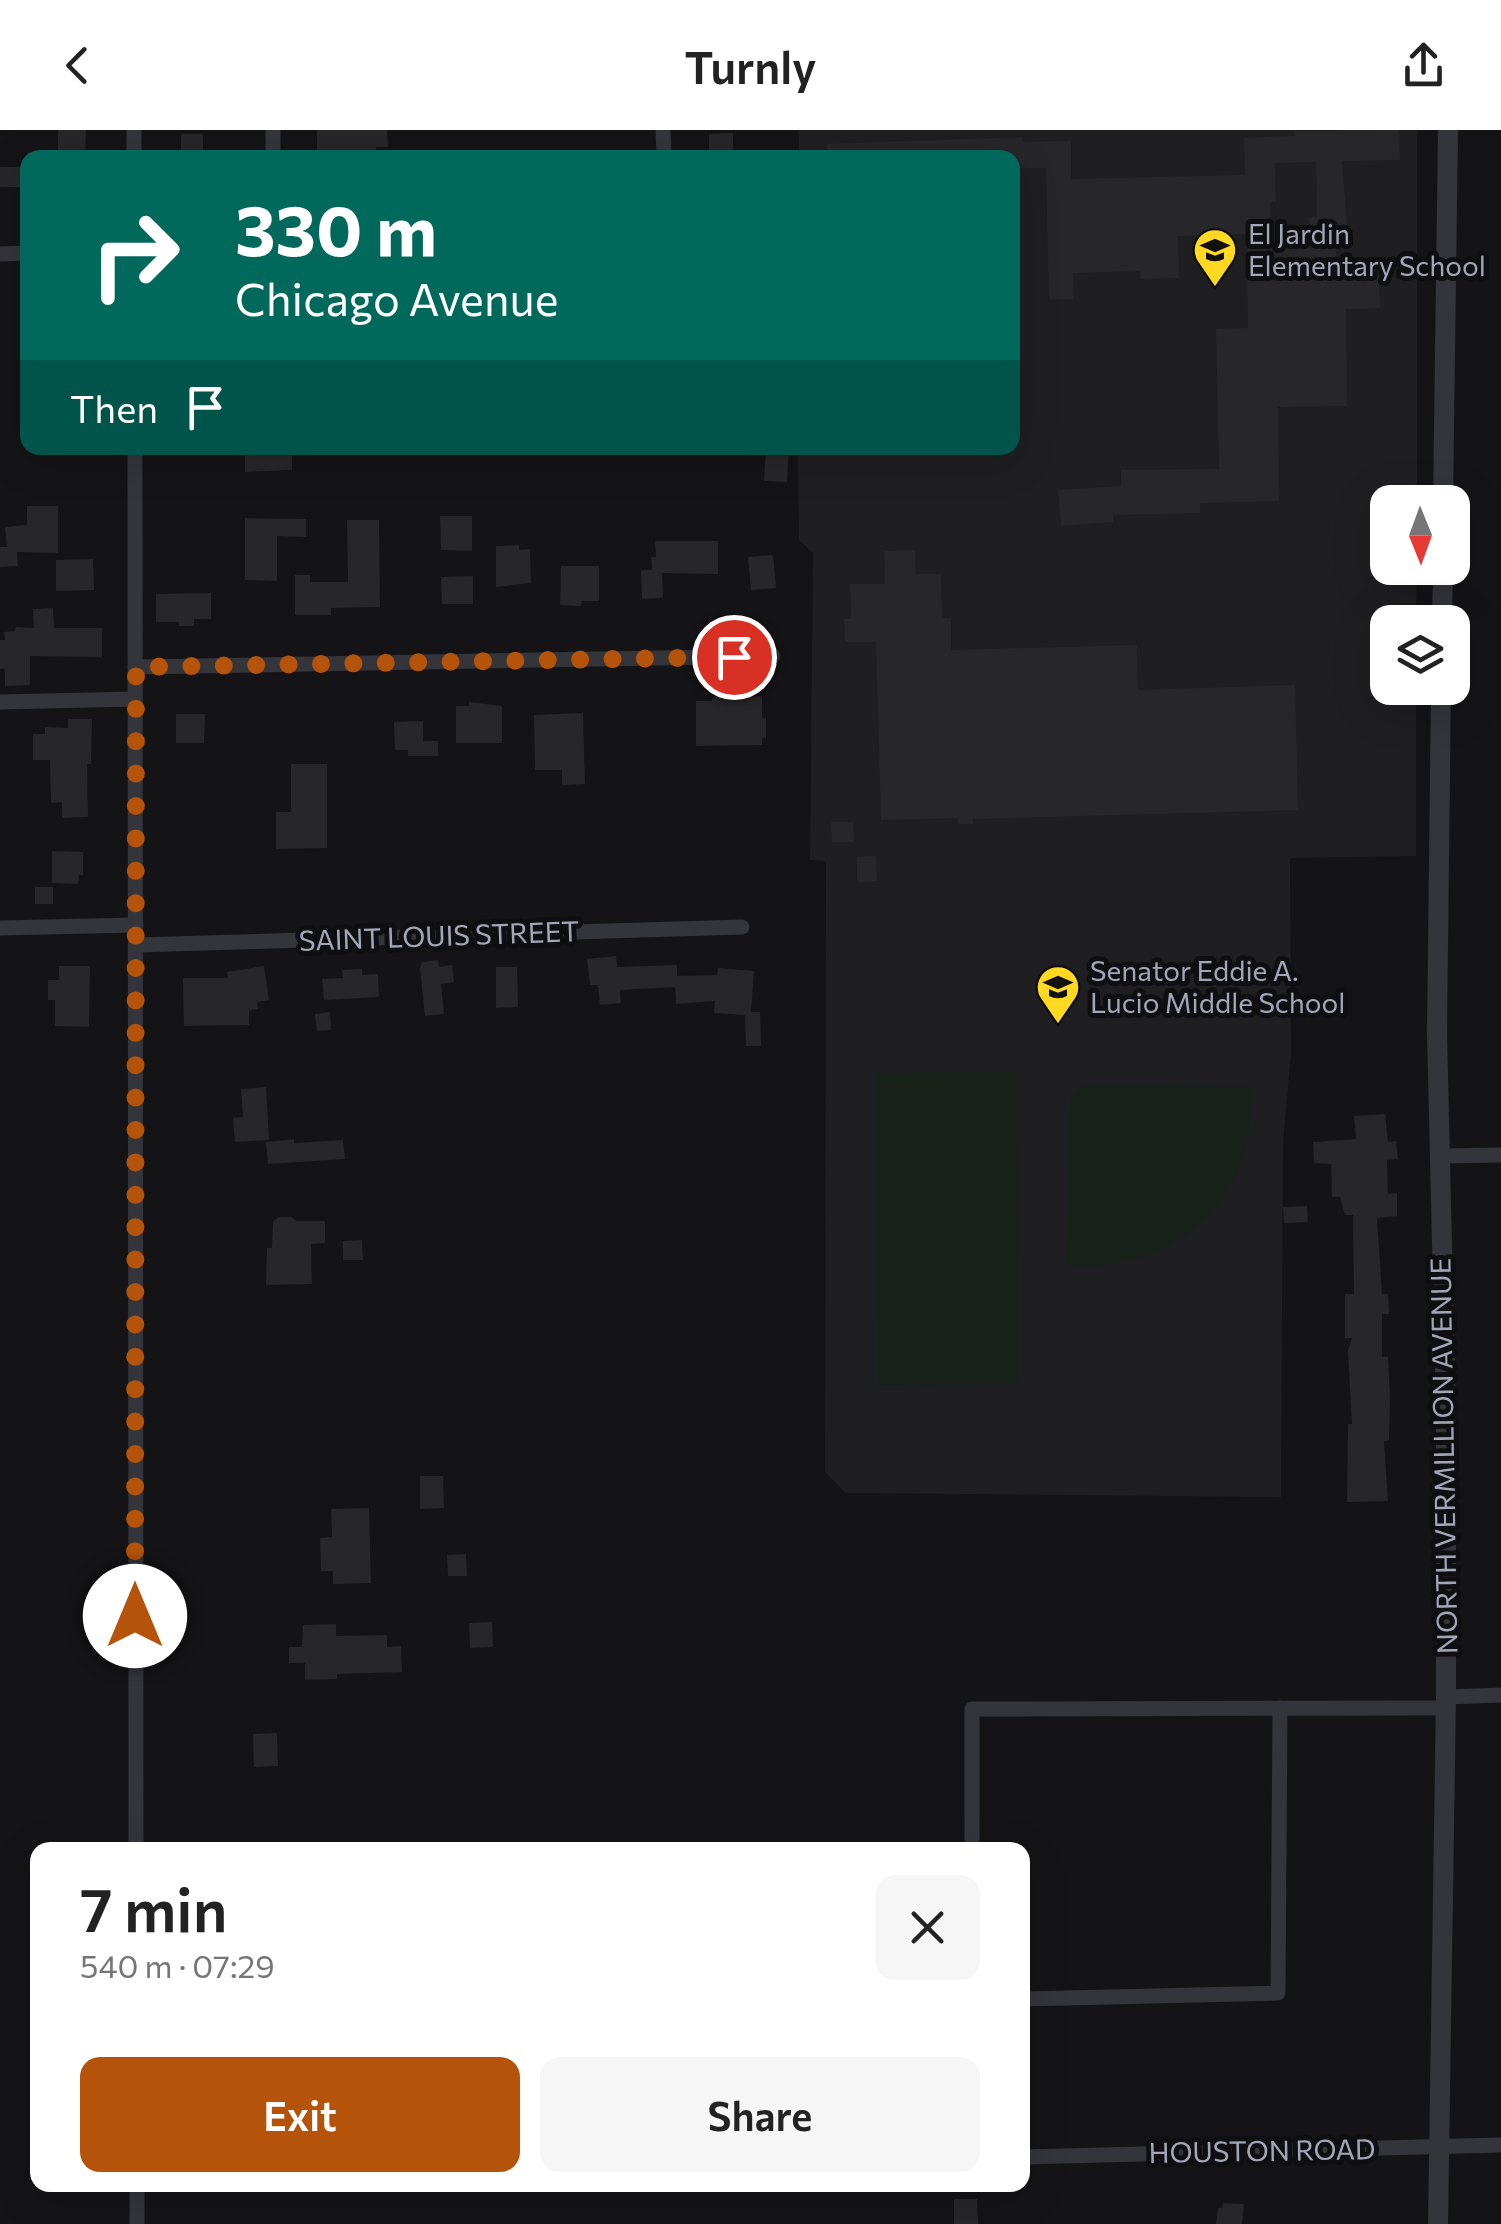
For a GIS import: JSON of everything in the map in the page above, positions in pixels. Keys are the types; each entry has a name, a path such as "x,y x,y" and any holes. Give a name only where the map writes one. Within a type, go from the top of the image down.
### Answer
{"street":[{"path":"1444,485 1448,130"},
{"path":"135,455 136,1842"},
{"path":"136,667 773,656"},
{"path":"0,702 136,699"},
{"name":"NORTH VERMILLION AVENUE","path":"1438,2224 1446,1702 1446,1409 1437,1034 1441,705"},
{"path":"0,928 136,925"},
{"name":"SAINT LOUIS STREET","path":"136,945 742,927"},
{"path":"1440,1156 1501,1155"},
{"path":"972,1842 972,1709 1280,1708 1446,1702 1501,1695"},
{"path":"1030,1999 1278,1993 1280,1708"},
{"name":"HOUSTON ROAD","path":"1030,2156 1501,2144"},
{"path":"137,2192 137,2224"}],"shaded area":[{"name":"Senator Eddie A. Lucio Middle School","path":"799,130 1417,130 1417,485 1370,485 1370,585 1417,585 1416,605 1370,605 1370,705 1416,705 1416,856 1290,858 1291,1054 1283,1141 1281,1497 846,1493 825,1472 826,861 810,860 813,553 799,540 798,455 1020,455 1020,150 799,150"},
{"path":"1016,1072 1017,1384 878,1385 877,1073"},
{"path":"1083,1085 1251,1087 1249,1128 1240,1164 1225,1195 1203,1221 1176,1241 1144,1256 1107,1264 1067,1266 1070,1097"}],"building":[{"path":"58,130 86,130 85,150 58,150"},
{"path":"317,130 387,130 388,147 317,150"},
{"path":"1399,130 1400,160 1342,161 1348,240 1336,240 1336,270 1379,269 1380,308 1346,309 1347,406 1278,407 1279,501 1200,503 1200,513 1113,515 1113,522 1061,526 1058,490 1121,486 1121,470 1219,469 1216,329 1248,328 1247,234 1178,236 1179,278 1141,279 1140,271 1073,273 1074,299 1049,299 1046,168 1020,168 1020,150 827,150 827,144 1022,137 1022,142 1071,141 1071,179 1245,175 1244,138 1294,136 1294,131","holes":["1316,162 1317,217 1310,217 1310,244 1271,245 1270,202 1276,202 1275,163"]},
{"path":"733,133 733,150 709,150 709,134"},
{"path":"181,134 203,134 203,150 181,150"},
{"path":"0,167 20,167 20,187 0,187"},
{"path":"245,455 292,455 292,470 245,472"},
{"path":"766,455 789,455 787,482 764,481"},
{"path":"27,506 58,506 58,553 17,552 18,566 0,567 0,547 7,547 5,527 27,525"},
{"path":"440,516 472,516 472,551 441,550"},
{"path":"245,518 306,519 306,537 277,536 277,581 245,580"},
{"path":"347,520 379,520 380,607 331,608 331,615 295,615 295,575 310,575 310,582 348,582"},
{"path":"655,541 718,541 718,574 662,573 663,598 642,599 641,570 652,570"},
{"path":"519,545 519,550 530,549 531,583 496,587 496,546"},
{"path":"915,550 916,574 941,574 942,618 951,618 951,650 1137,645 1138,690 1295,685 1298,810 973,819 973,824 958,824 958,818 881,820 876,642 845,642 844,619 851,619 850,584 885,584 884,551"},
{"path":"773,555 776,588 751,590 748,557"},
{"path":"93,559 94,590 56,591 56,560"},
{"path":"561,566 599,566 599,601 582,601 581,606 560,605"},
{"path":"473,576 473,604 442,604 441,577"},
{"path":"211,593 211,619 194,619 194,626 156,622 156,594"},
{"path":"53,608 54,628 102,628 102,657 30,656 30,685 5,686 5,669 0,669 0,640 5,640 4,632 15,631 16,627 34,628 33,609"},
{"path":"762,696 766,738 762,738 762,745 696,746 696,701"},
{"path":"469,702 502,706 502,743 456,743 456,706 469,706"},
{"path":"583,713 585,784 562,785 562,770 535,770 534,715"},
{"path":"176,714 205,714 204,743 176,743"},
{"path":"68,719 92,719 91,764 87,764 88,817 62,818 62,802 51,803 50,760 33,760 33,734 45,734 45,727 68,728"},
{"path":"423,721 423,741 438,741 438,756 408,756 408,750 395,750 394,722"},
{"path":"291,764 327,764 327,848 276,849 276,812 291,812"},
{"path":"831,822 853,822 854,842 832,842"},
{"path":"52,851 83,852 83,875 79,875 78,884 52,883"},
{"path":"876,856 877,881 857,882 857,857"},
{"path":"35,887 53,887 53,904 35,904"},
{"path":"616,956 617,967 677,965 677,976 717,975 718,968 754,971 751,1012 760,1012 761,1046 746,1046 745,1015 714,1013 715,1001 676,1004 675,987 620,990 621,1003 600,1005 598,985 590,985 587,959"},
{"path":"438,960 439,967 452,965 454,982 441,984 444,1014 425,1016 420,968 422,962"},
{"path":"59,966 90,966 89,1027 55,1026 55,1000 48,1000 48,980 59,980"},
{"path":"264,966 269,1000 257,1002 258,1009 249,1010 249,1025 184,1026 183,978 228,978 227,972"},
{"path":"496,967 517,967 518,1007 496,1008"},
{"path":"362,969 362,975 378,974 379,997 324,1000 322,979 343,978 342,970"},
{"path":"330,1012 331,1030 317,1031 315,1014"},
{"path":"266,1087 269,1140 235,1142 233,1118 243,1117 241,1089"},
{"path":"1385,1114 1388,1142 1396,1141 1398,1159 1387,1160 1388,1194 1397,1193 1397,1216 1377,1218 1382,1294 1388,1294 1389,1314 1382,1314 1382,1357 1388,1357 1390,1396 1389,1440 1384,1441 1388,1501 1347,1502 1348,1424 1352,1424 1348,1351 1352,1338 1345,1338 1345,1294 1354,1294 1353,1215 1345,1215 1340,1197 1332,1197 1331,1164 1314,1163 1313,1142 1356,1139 1354,1116"},
{"path":"294,1139 294,1143 343,1140 345,1159 268,1164 266,1142"},
{"path":"1307,1206 1308,1222 1284,1223 1283,1207"},
{"path":"279,1217 325,1221 325,1243 311,1244 312,1284 266,1285 267,1248 272,1248 273,1222"},
{"path":"362,1240 363,1260 343,1260 343,1241"},
{"path":"420,1476 443,1476 444,1508 420,1509"},
{"path":"369,1508 371,1583 333,1584 333,1571 321,1571 320,1538 332,1537 331,1509"},
{"path":"466,1554 467,1576 448,1576 447,1555"},
{"path":"492,1622 493,1647 470,1648 469,1623"},
{"path":"336,1624 336,1636 387,1635 387,1647 401,1646 402,1672 337,1674 337,1679 305,1680 305,1663 289,1663 289,1647 302,1647 303,1625"},
{"path":"277,1733 278,1766 254,1767 253,1734"},
{"path":"954,2199 977,2199 978,2224 954,2224"},
{"path":"1223,2203 1244,2204 1242,2224 1216,2224 1218,2208"}],"place":[{"name":"El Jardin Elementary School","path":"1215,288"},
{"name":"Senator Eddie A. Lucio Middle School","path":"1058,1025"}],"route":[{"path":"135,1616 136,667 734,657"}]}
